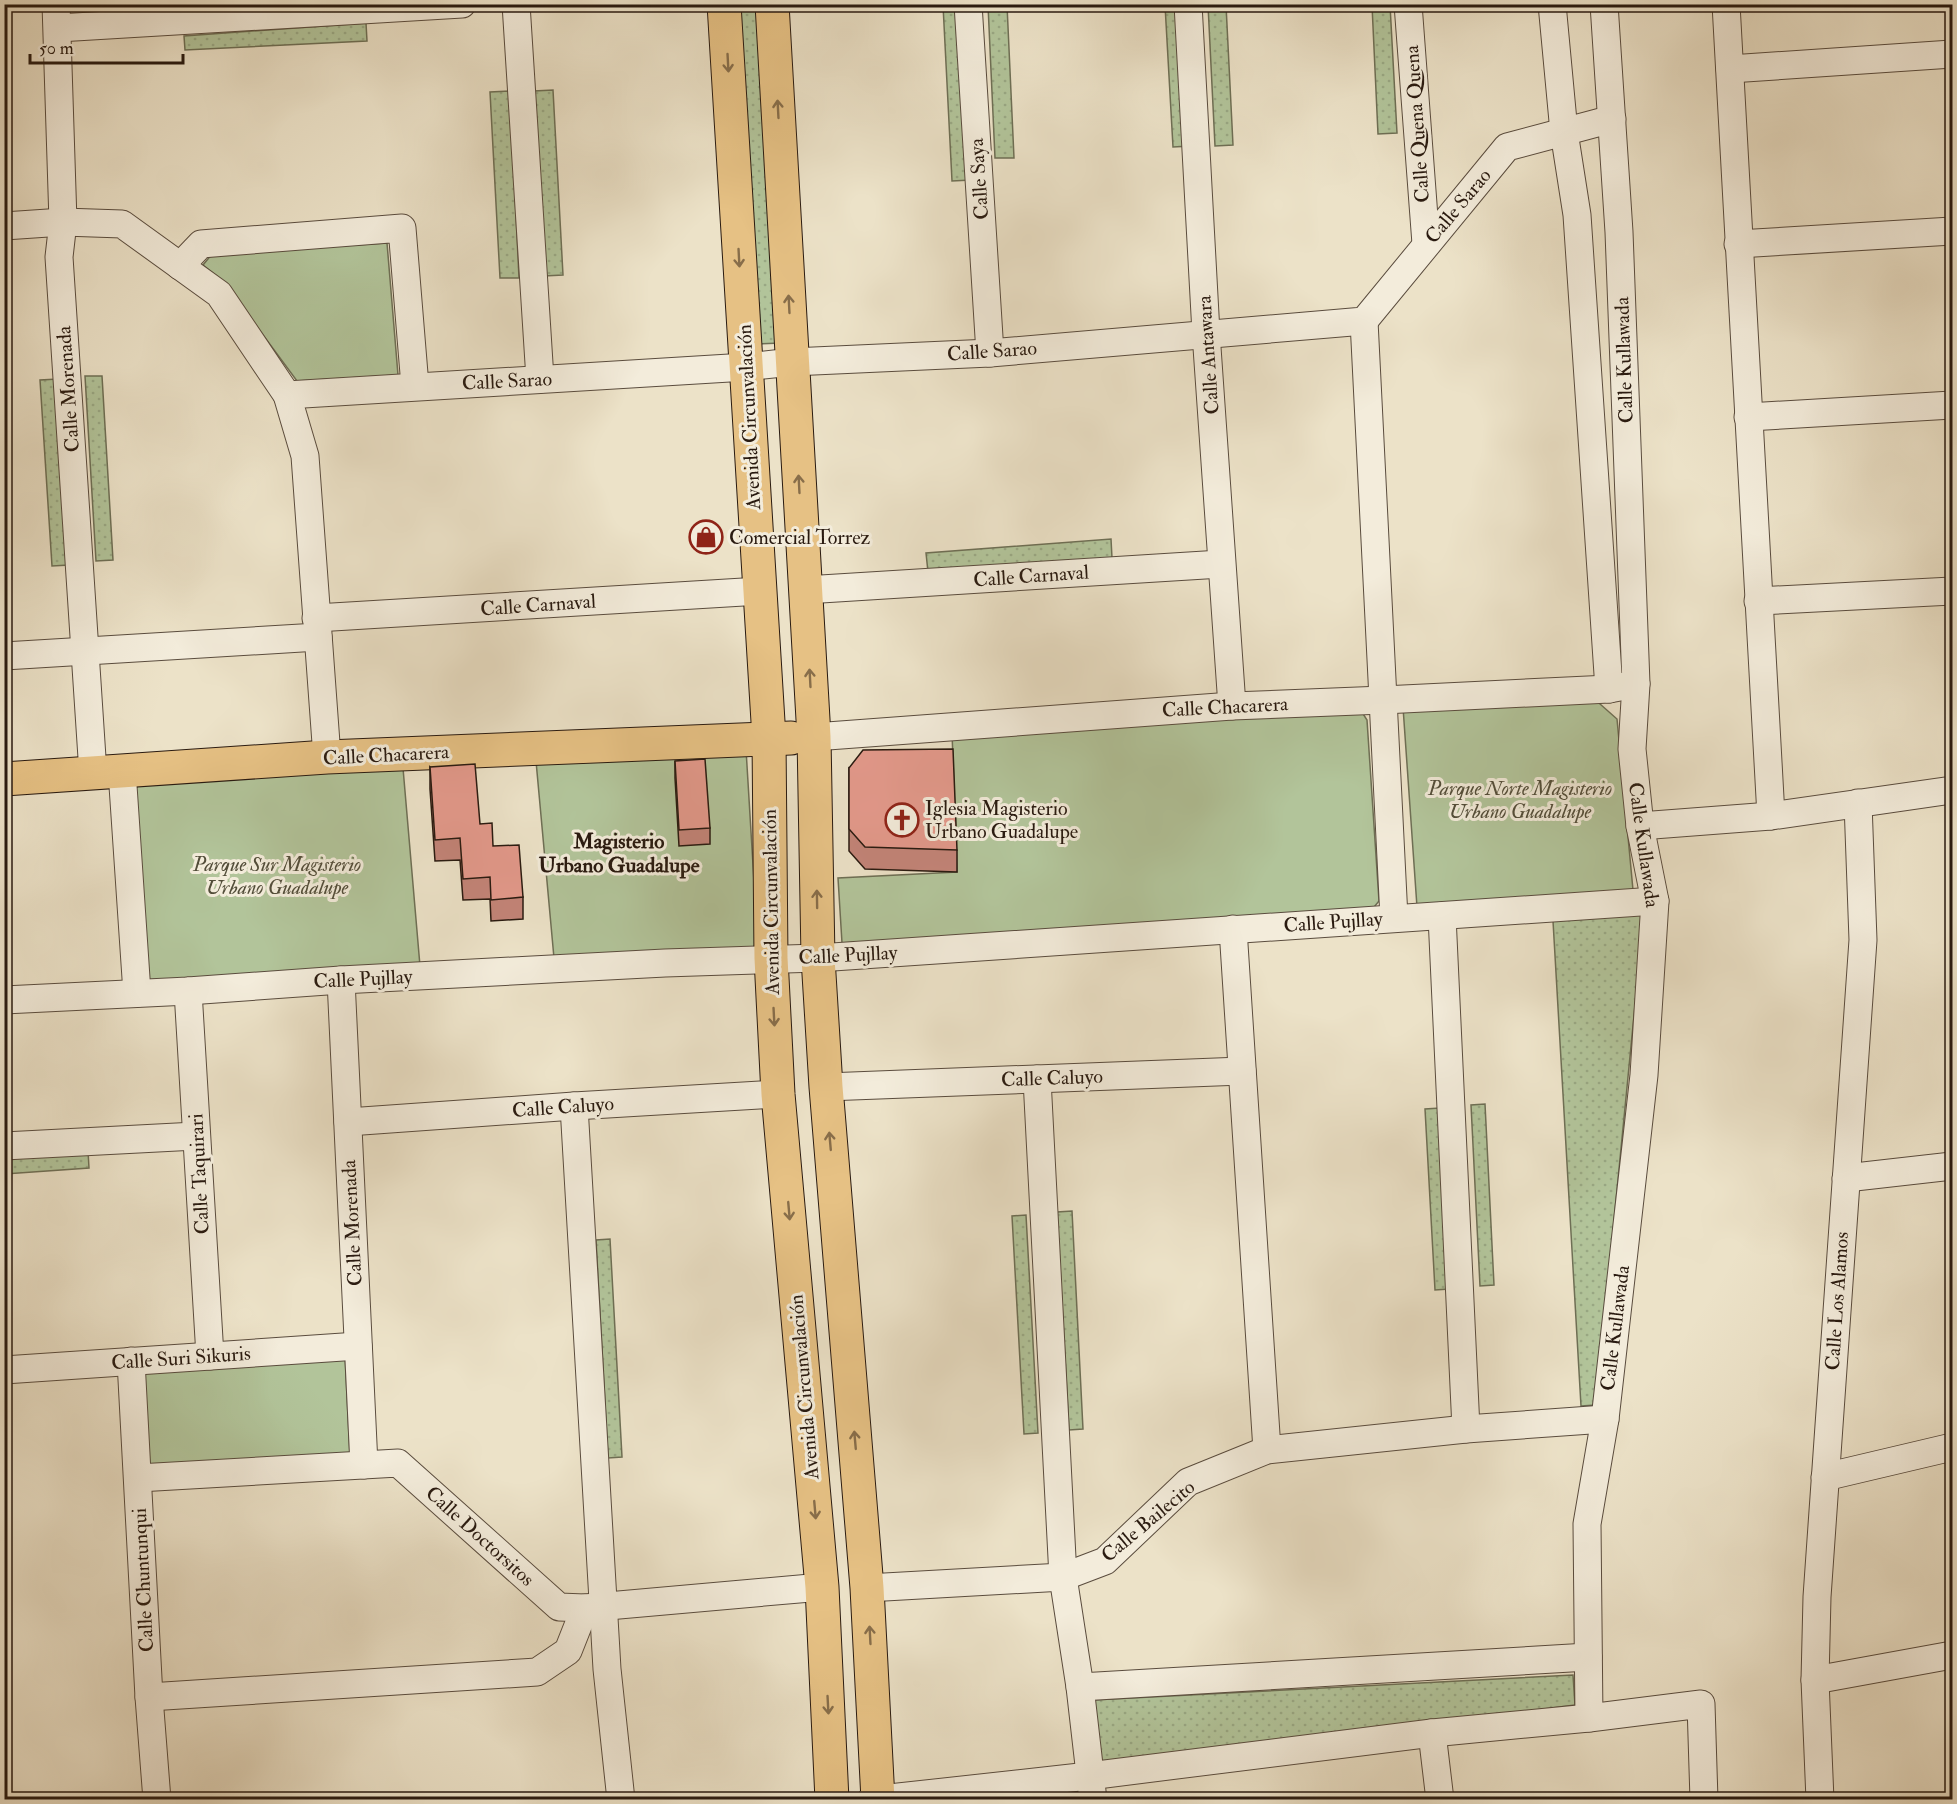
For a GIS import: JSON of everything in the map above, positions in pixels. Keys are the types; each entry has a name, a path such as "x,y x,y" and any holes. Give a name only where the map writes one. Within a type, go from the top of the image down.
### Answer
{"main road":[{"name":"Avenida Circunvalación","path":"724,4 769,738 771,958 778,1094 822,1587 832,1800"},
{"path":"772,4 814,737 818,957 826,1087 867,1587 876,1799"},
{"name":"Calle Chacarera","path":"4,778 327,757 814,737"}],"street":[{"path":"57,16 462,4"},
{"path":"516,4 540,379"},
{"name":"Calle Saya","path":"968,4 990,352"},
{"name":"Calle Antawara","path":"1188,4 1206,333 1232,706"},
{"name":"Calle Quena Quena","path":"1408,4 1426,244"},
{"path":"1552,4 1564,132 1577,215 1609,689"},
{"name":"Calle Kullawada","path":"1589,1718 1587,1524 1605,1419 1644,1075 1655,901 1640,826 1632,749 1636,684 1619,232 1604,4"},
{"path":"1726,4 1771,816"},
{"name":"Calle Morenada","path":"57,16 63,222 59,257 86,651 107,772 137,993"},
{"path":"1730,69 1953,54"},
{"name":"Calle Sarao","path":"287,395 746,367 792,362 990,352 1364,321 1507,147 1612,119"},
{"path":"4,226 63,222 122,224 219,294 287,395 305,456 327,757"},
{"path":"180,266 201,244 402,228 415,386"},
{"path":"1738,244 1953,231"},
{"path":"1364,321 1394,918"},
{"path":"1748,417 1953,405"},
{"name":"Calle Carnaval","path":"805,590 1221,564"},
{"name":"Calle Carnaval","path":"4,656 86,651 317,628 760,591"},
{"path":"1758,601 1953,591"},
{"name":"Calle Chacarera","path":"814,737 1232,706 1609,689 1636,684"},
{"path":"1640,826 1771,816 1953,790"},
{"name":"Calle Los Alamos","path":"1820,1800 1815,1680 1817,1598 1863,940 1857,804"},
{"name":"Calle Pujllay","path":"4,1000 188,991 341,980 818,957 1655,901"},
{"path":"1442,916 1466,1429"},
{"path":"1233,929 1267,1450"},
{"name":"Calle Morenada","path":"341,980 364,1465"},
{"name":"Calle Taquirari","path":"188,991 210,1356"},
{"name":"Calle Caluyo","path":"826,1087 1242,1071"},
{"path":"1037,1079 1063,1576 1080,1687 1091,1788"},
{"name":"Calle Caluyo","path":"348,1122 778,1094"},
{"path":"574,1106 594,1607 607,1669 621,1800"},
{"path":"4,1146 196,1136"},
{"path":"1846,1178 1953,1166"},
{"name":"Calle Suri Sikuris","path":"4,1370 358,1346"},
{"name":"Calle Chuntunqui","path":"131,1361 149,1696 157,1800"},
{"name":"Calle Bailecito","path":"867,1587 1063,1576 1105,1561 1188,1482 1267,1450 1466,1429 1605,1419"},
{"path":"1825,1477 1953,1448"},
{"name":"Calle Doctorsitos","path":"138,1478 398,1462 559,1607 594,1607 822,1587"},
{"path":"149,1696 537,1672 568,1651 594,1607"},
{"path":"1815,1680 1953,1655"},
{"path":"1080,1687 1588,1657"},
{"path":"876,1799 1091,1788 1432,1733 1589,1718 1701,1704 1704,1800"},
{"path":"1432,1733 1440,1800"}],"green space":[{"path":"737,5 760,5 781,343 756,344"},
{"path":"943,5 962,5 971,180 952,181"},
{"path":"988,5 1007,5 1014,158 995,158"},
{"path":"1165,5 1184,5 1191,146 1173,147"},
{"path":"1208,5 1226,5 1233,145 1215,146"},
{"path":"1372,5 1390,5 1397,133 1378,134"},
{"path":"366,23 367,41 185,50 184,36"},
{"path":"553,90 563,275 544,276 534,91"},
{"path":"510,91 519,278 500,278 490,92"},
{"path":"387,243 398,375 297,381 224,282 203,265 212,254"},
{"path":"85,376 102,376 113,560 96,561"},
{"path":"58,379 69,565 52,566 40,380"},
{"path":"1111,539 1112,558 928,572 926,553"},
{"name":"Parque Norte Magisterio Urbano Guadalupe","path":"1591,696 1617,719 1633,890 1417,907 1403,707"},
{"path":"1360,709 1367,720 1379,901 1370,912 842,943 838,878 957,872 952,732"},
{"path":"746,749 758,948 554,958 536,761"},
{"name":"Parque Sur Magisterio Urbano Guadalupe","path":"403,768 420,966 149,982 135,784"},
{"path":"1644,913 1596,1405 1581,1406 1553,921"},
{"path":"1485,1104 1494,1285 1480,1286 1471,1105"},
{"path":"1440,1108 1449,1289 1435,1290 1425,1109"},
{"path":"88,1151 89,1168 5,1174 5,1157"},
{"path":"1072,1211 1083,1429 1069,1430 1057,1212"},
{"path":"1026,1215 1038,1433 1024,1434 1012,1216"},
{"path":"610,1239 622,1457 608,1458 596,1240"},
{"path":"345,1357 350,1457 144,1468 138,1368"},
{"path":"1573,1675 1575,1705 1101,1765 1093,1700"}],"building":[{"name":"Iglesia Magisterio Urbano Guadalupe","path":"953,749 957,850 865,847 849,829 849,768 863,750"},
{"path":"705,759 710,828 679,830 675,761"},
{"path":"475,764 480,824 492,823 493,846 519,845 523,897 491,900 490,877 463,879 460,838 435,840 430,767"}],"place":[{"name":"Comercial Torrez","path":"706,537"},
{"name":"Iglesia Magisterio Urbano Guadalupe","path":"902,820"}],"district":[{"name":"Magisterio Urbano Guadalupe","path":"619,853"}]}
